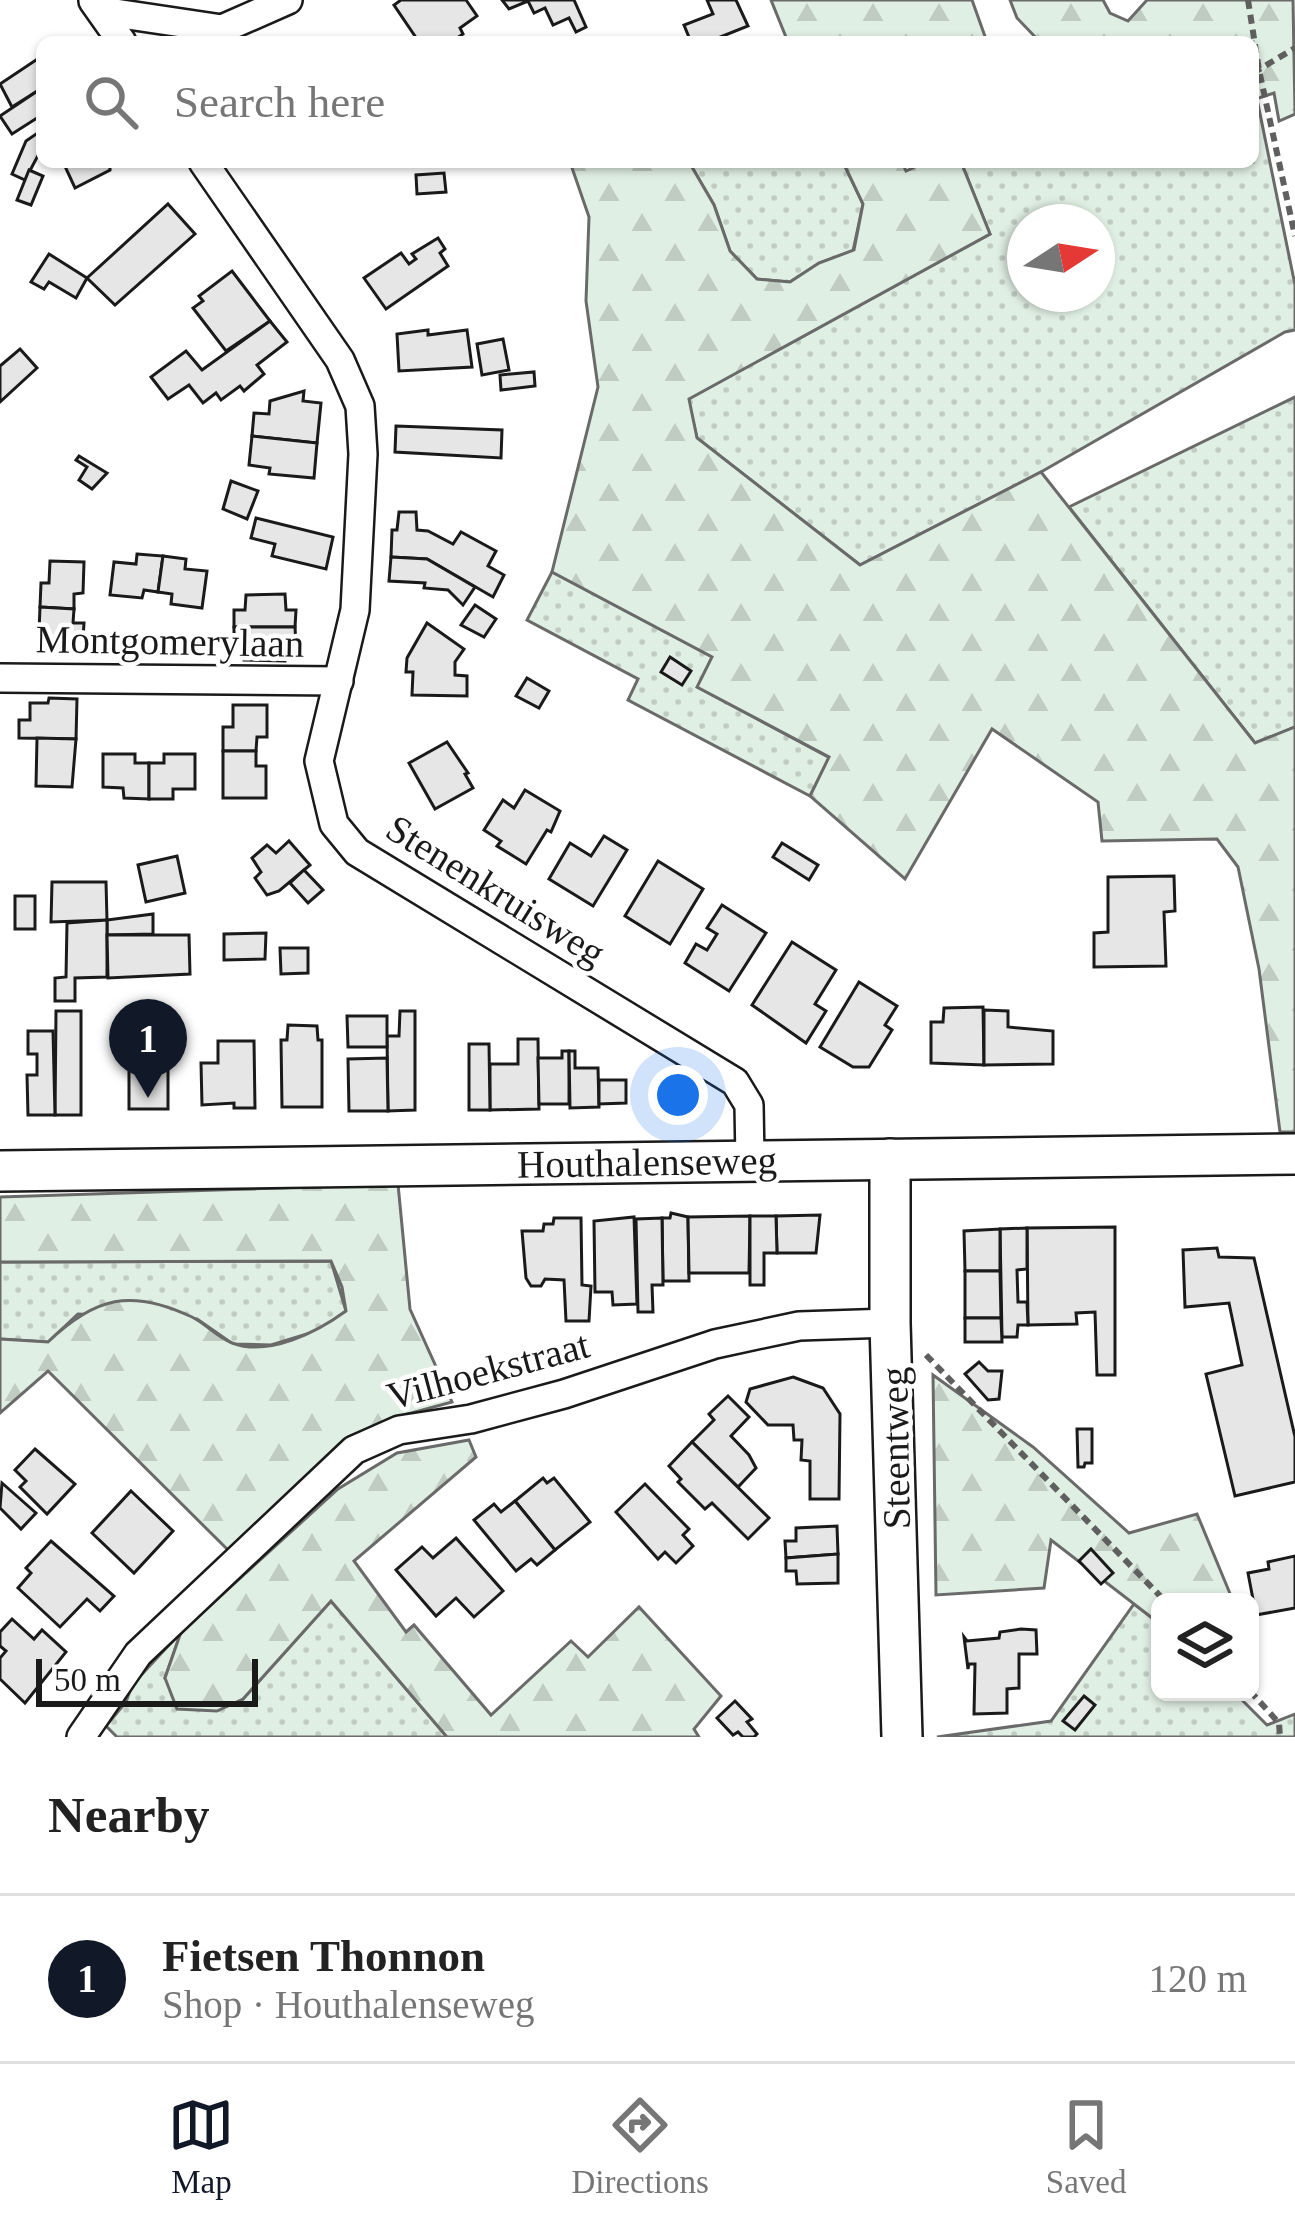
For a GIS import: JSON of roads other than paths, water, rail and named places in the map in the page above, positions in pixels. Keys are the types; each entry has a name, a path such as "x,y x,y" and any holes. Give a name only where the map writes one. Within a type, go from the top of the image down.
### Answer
{"street":[{"path":"97,5 215,35 288,0"},
{"path":"97,5 118,36"},
{"name":"Stenenkruisweg","path":"207,168 340,360 359,406 363,454 355,610 319,760 334,824 357,852 735,1082 749,1105 750,1160"},
{"name":"Montgomerylaan","path":"0,678 339,681"},
{"name":"Houthalenseweg","path":"0,1171 1295,1154"},
{"name":"Steentweg","path":"890,1160 902,1737"},
{"name":"Vilhoekstraat","path":"81,1737 139,1654 354,1450 399,1430 471,1419 565,1394 715,1344 799,1325 891,1335"}],"place":[{"name":"Fietsen Thonnon","path":"148,1098"}]}
